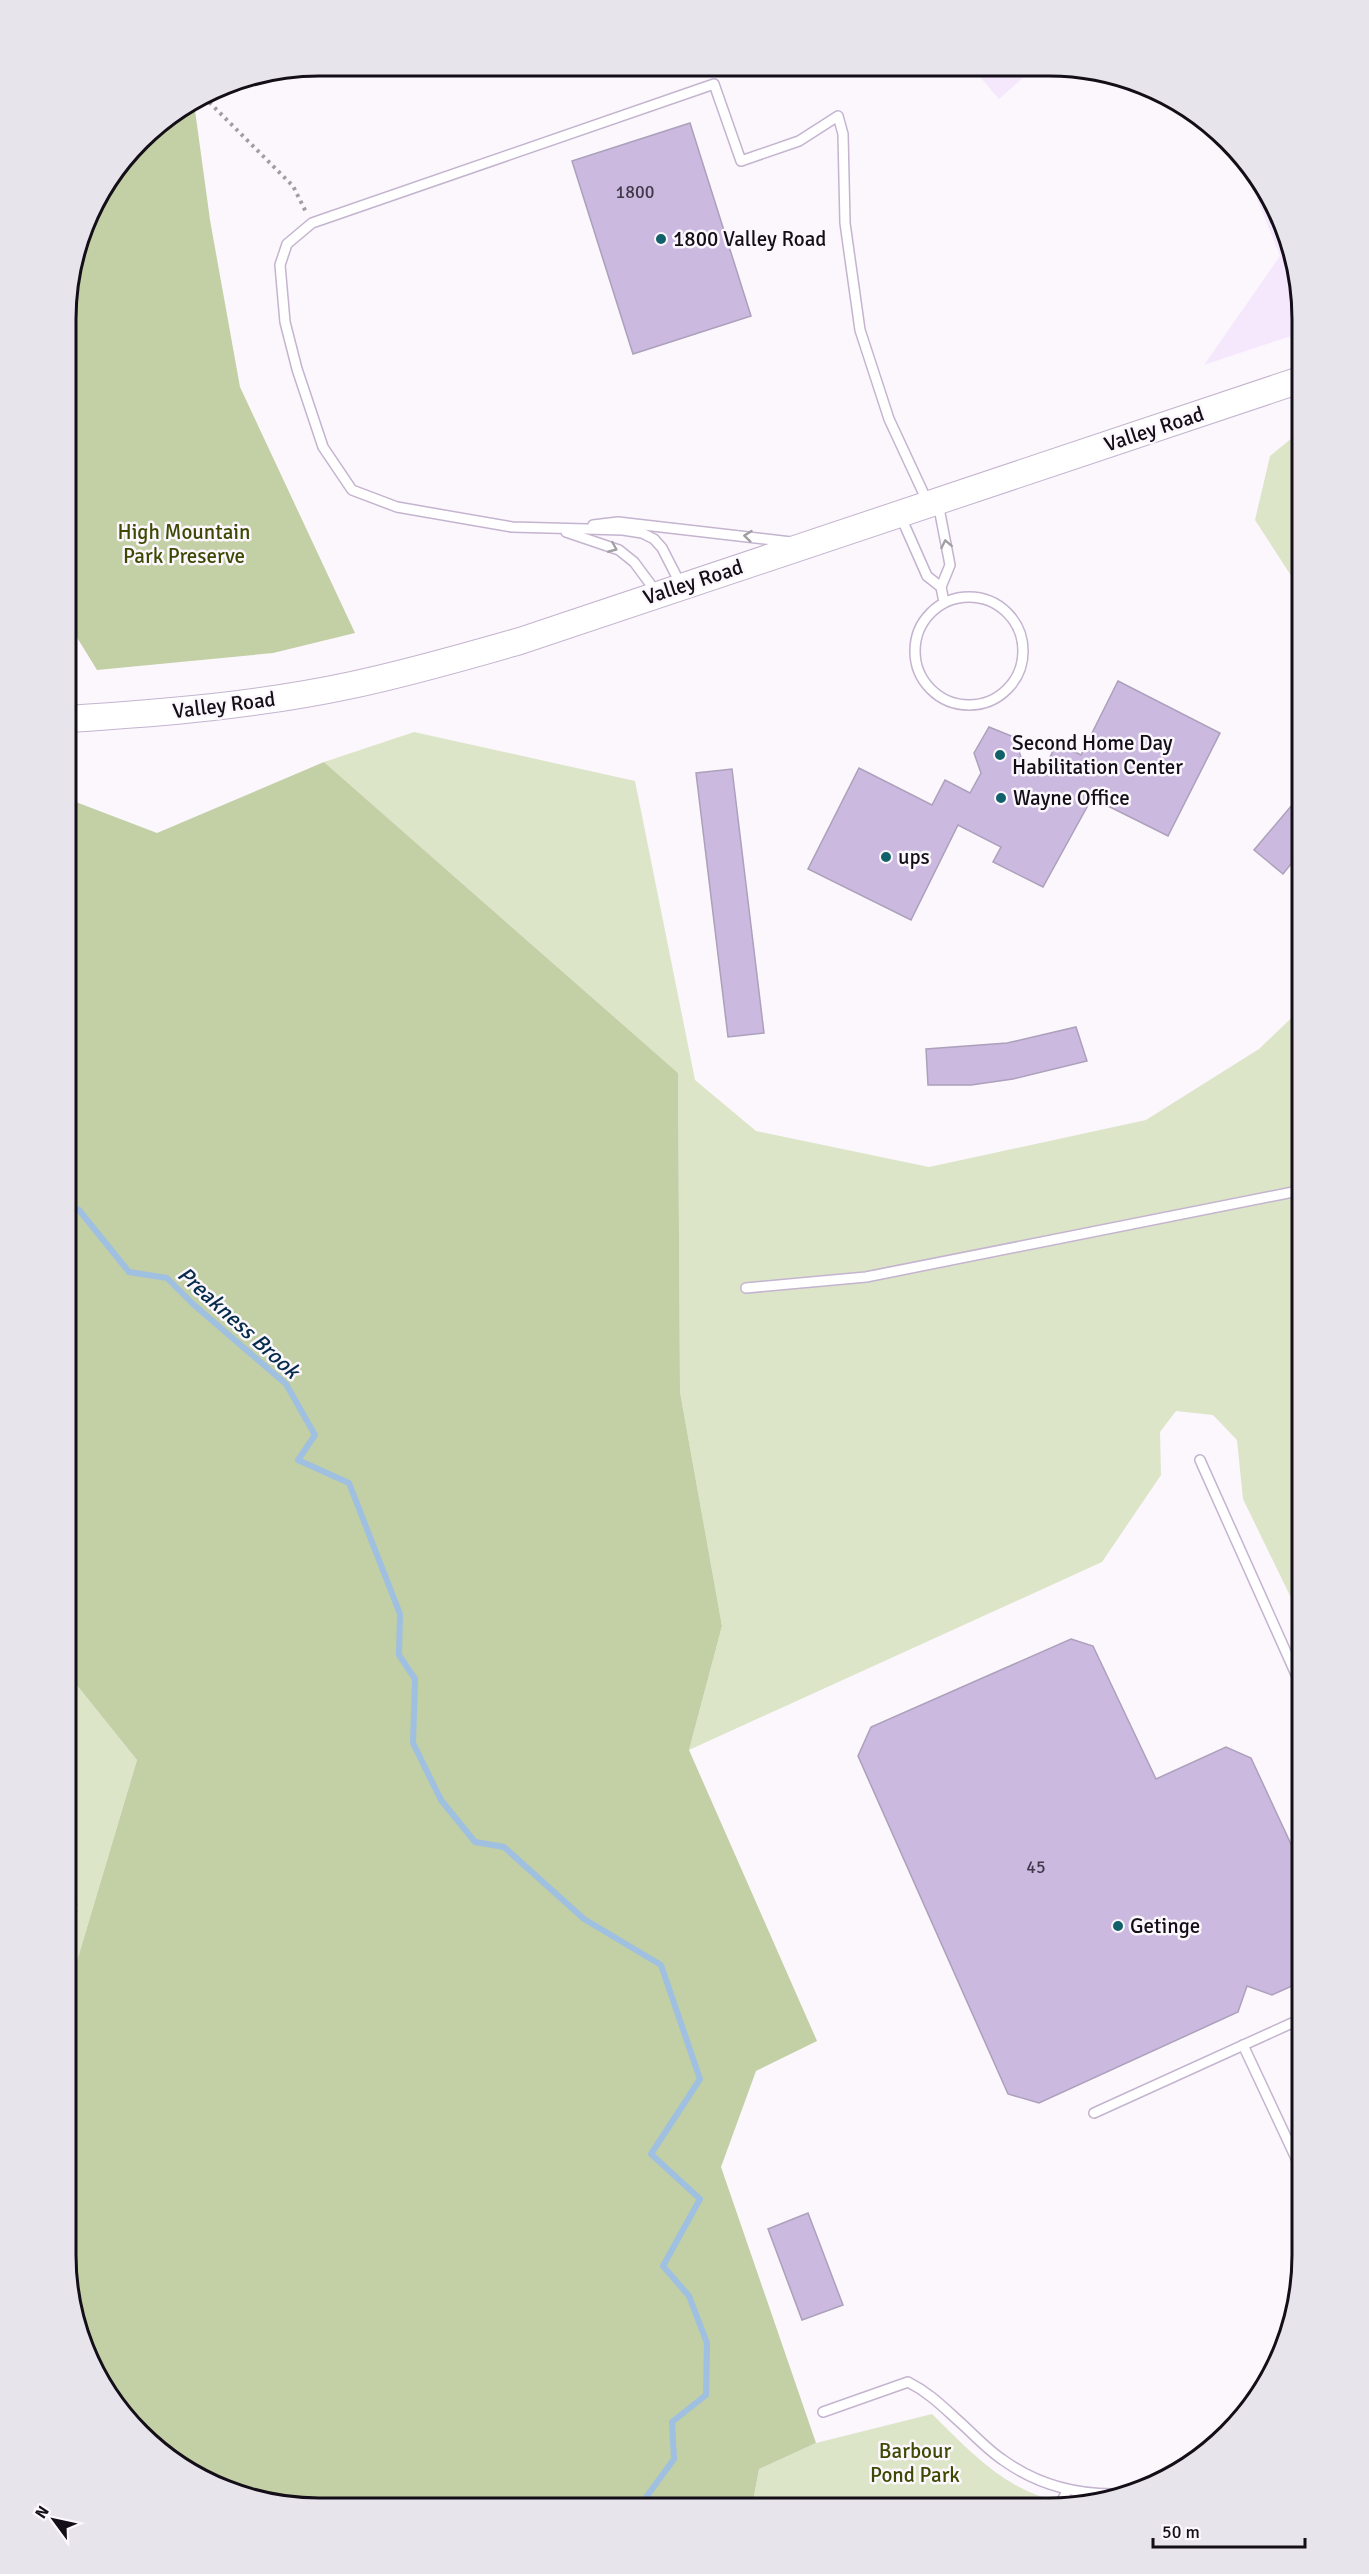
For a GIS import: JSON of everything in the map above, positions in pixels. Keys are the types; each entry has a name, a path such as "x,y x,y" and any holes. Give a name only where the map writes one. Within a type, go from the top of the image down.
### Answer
{"main road":[{"name":"Valley Road","path":"76,718 198,709 279,699 353,685 435,665 520,640 1292,383"}],"lane":[{"path":"681,585 662,548 654,539 642,533 623,530 512,527 396,507 352,490 323,447 297,369 285,322 280,265 287,244 312,223 714,84 741,161 799,141 838,116 843,134 845,223 860,330 889,419 933,501 950,565 941,587 944,602"},
{"path":"899,513 927,576 941,587"},
{"path":"558,529 618,522 773,538 805,545"},
{"path":"558,529 619,550 634,562 657,593"},
{"path":"963,598 985,600 1005,612 1017,629 1021,641 1021,670 1011,686 996,700 979,706 958,704 936,693 919,672 915,653 917,634 927,616 944,602 963,598"},
{"path":"746,1288 866,1278 1292,1192"},
{"path":"1200,1460 1292,1665"},
{"path":"1094,2113 1292,2023"},
{"path":"1243,2045 1292,2150"},
{"path":"823,2412 908,2382 928,2392 1003,2461 1067,2491 1093,2493"},
{"path":"1064,2497 1067,2491"}],"path":[{"path":"210,103 293,186 312,223"}],"shaded area":[{"path":"979,76 1025,76 999,99"},
{"path":"1251,184 1280,242 1288,272 1292,304 1292,336 1204,365 1280,256"}],"green space":[{"name":"High Mountain Park Preserve","path":"195,111 210,220 240,387 355,633 273,653 97,670 76,636 76,320 81,272 95,227 117,185 137,159 159,137"},
{"path":"1292,438 1292,577 1255,520 1270,456"},
{"path":"414,732 635,781 695,1080 756,1131 929,1167 1146,1120 1259,1049 1292,1018 1292,1600 1243,1499 1237,1440 1213,1415 1176,1411 1160,1432 1161,1475 1102,1562 689,1750 722,1626 680,1392 678,1073 324,762"},
{"path":"324,762 678,1073 680,1392 722,1626 689,1750 817,2041 756,2071 721,2167 816,2443 759,2469 754,2498 320,2498 272,2493 242,2485 212,2472 185,2457 159,2437 137,2415 117,2389 89,2332 81,2302 76,2254 76,1964 137,1760 76,1684 76,802 157,833"},
{"path":"76,1684 137,1760 76,1964"},
{"name":"Barbour Pond Park","path":"932,2414 963,2445 995,2472 1012,2483 1046,2498 754,2498 759,2469 816,2443"}],"building":[{"name":"1800 Valley Road","path":"690,123 751,316 633,354 572,161"},
{"name":"Wayne Office","path":"1118,681 1220,733 1168,836 1092,798 1043,887 993,862 1001,847 958,825 911,920 808,869 859,768 932,805 945,780 970,793 981,773 974,753 989,727 1014,737 1022,760 1043,771 1057,743 1081,755"},
{"path":"732,769 764,1033 728,1037 696,773"},
{"path":"1292,805 1292,863 1283,874 1254,850"},
{"path":"1076,1027 1087,1061 1013,1079 971,1085 928,1085 926,1049 1007,1043"},
{"name":"Getinge","path":"1071,1639 1093,1646 1156,1779 1226,1747 1251,1758 1292,1846 1292,1986 1272,1995 1247,1986 1238,2012 1039,2103 1008,2094 858,1756 871,1727"},
{"path":"808,2213 843,2305 802,2320 768,2229"}],"waterway":[{"name":"Preakness Brook","path":"76,1209 129,1272 167,1278 193,1304 286,1384 315,1435 298,1460 349,1483 400,1614 399,1655 415,1679 413,1743 441,1800 475,1842 504,1847 584,1919 661,1965 700,2079 651,2154 700,2199 663,2266 689,2296 707,2343 706,2395 672,2422 674,2459 646,2498"}],"place":[{"name":"1800 Valley Road","path":"661,239"},
{"name":"Second Home Day Habilitation Center","path":"1000,755"},
{"name":"Wayne Office","path":"1001,798"},
{"name":"ups","path":"886,857"},
{"name":"Getinge","path":"1118,1926"}]}
